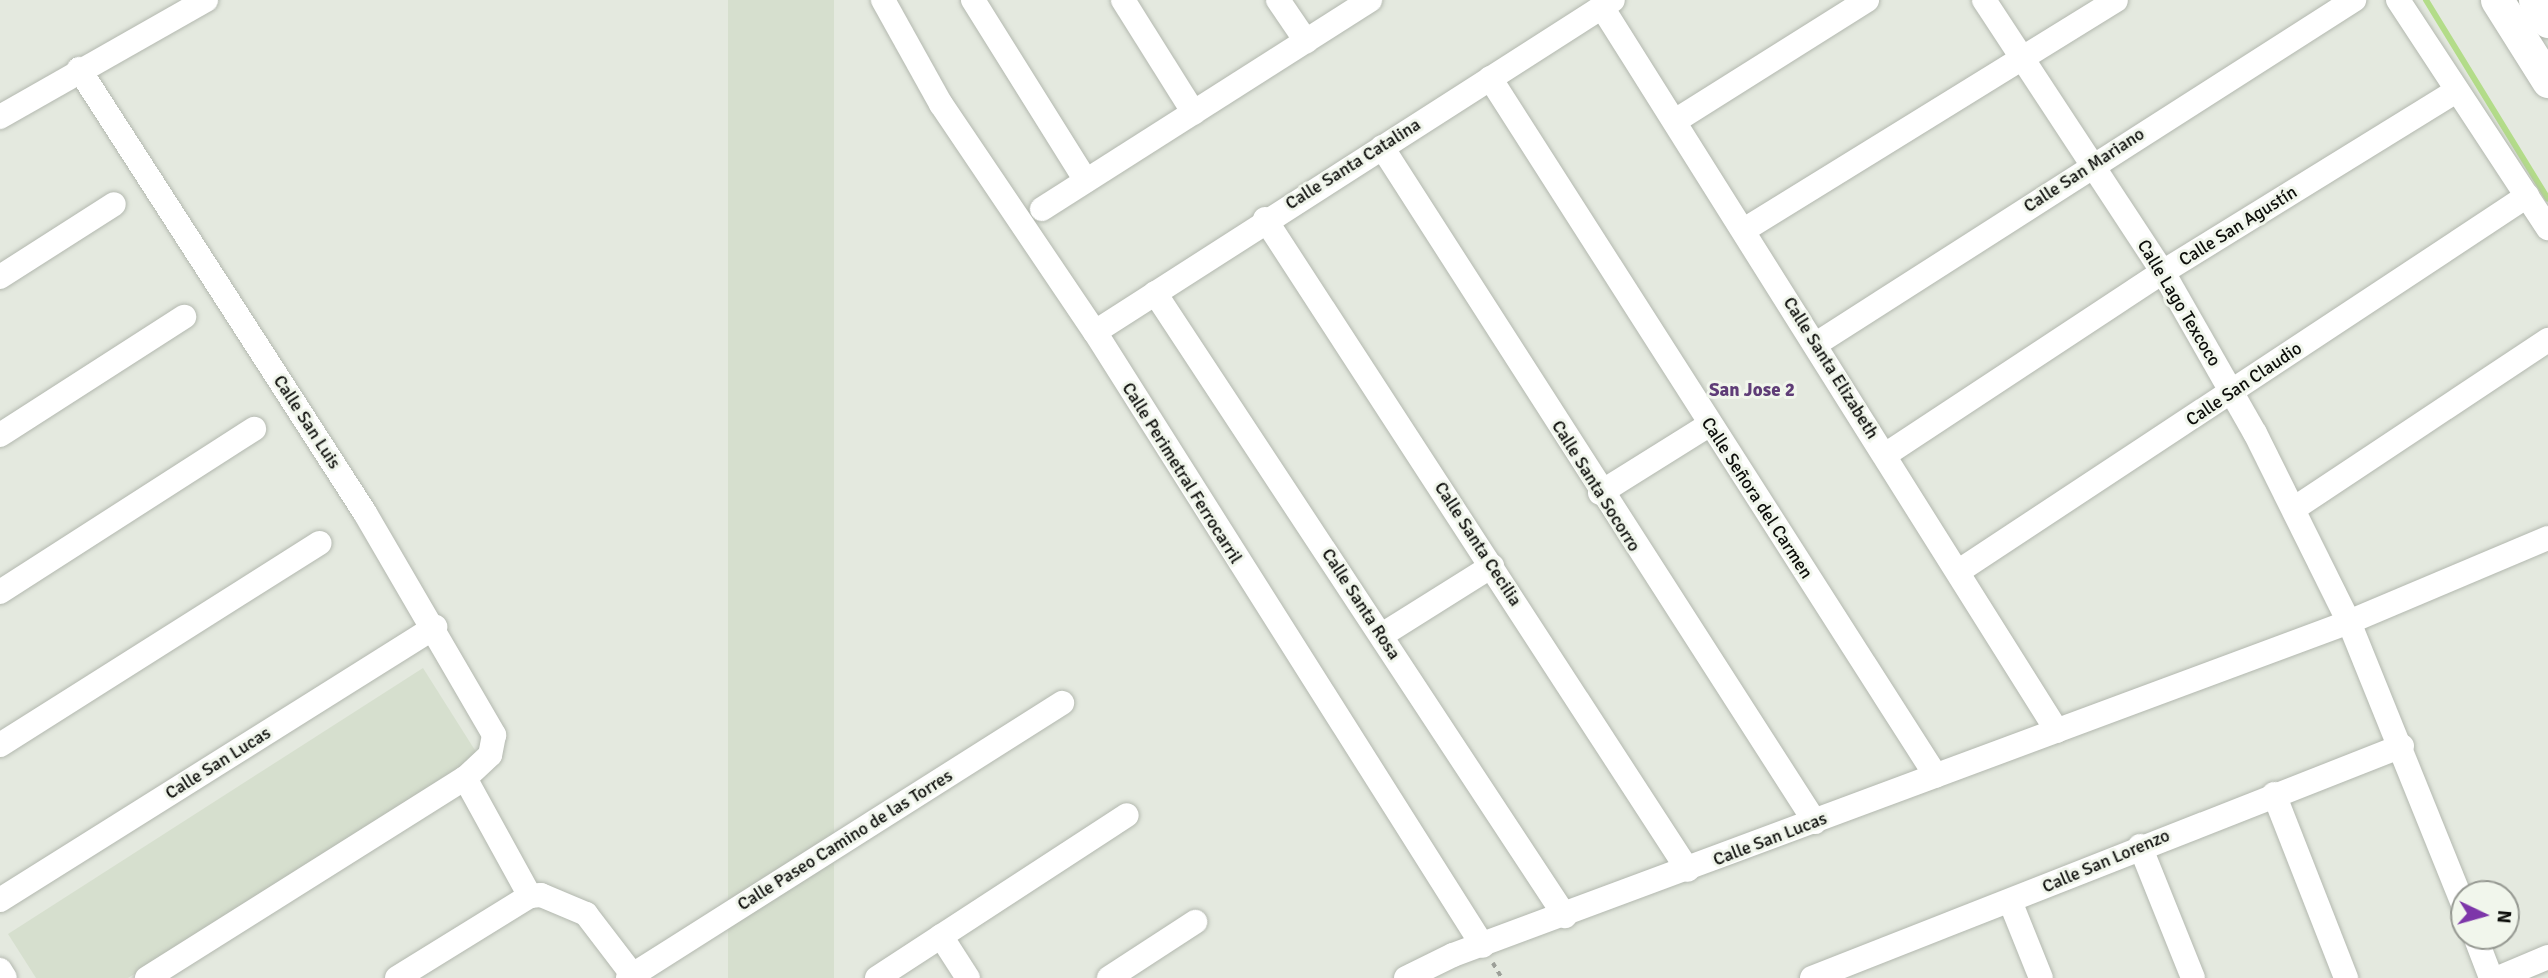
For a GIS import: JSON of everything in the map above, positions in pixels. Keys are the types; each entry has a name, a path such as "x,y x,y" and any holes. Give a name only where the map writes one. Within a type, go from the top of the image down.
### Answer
{"main road":[{"path":"2497,0 2548,80"},
{"path":"2535,0 2548,21"}],"street":[{"path":"0,117 79,69 206,0"},
{"name":"Calle Perimetral Ferrocarril","path":"883,0 941,104 1095,332 1483,946"},
{"path":"973,0 1086,181"},
{"path":"1123,0 1194,113"},
{"path":"1278,0 1306,41"},
{"path":"1042,209 1370,0"},
{"path":"1675,121 1867,0"},
{"name":"Calle Lago Texcoco","path":"1984,0 2163,272 2295,508 2349,622 2402,746 2454,880"},
{"path":"1744,230 2116,0"},
{"name":"Calle San Mariano","path":"1816,344 2092,164 2354,0"},
{"path":"2398,0 2454,92 2548,228"},
{"name":"Calle Santa Catalina","path":"1095,332 1265,219 1608,4"},
{"name":"Calle Santa Elizabeth","path":"1608,4 1675,121 2057,731"},
{"name":"Calle San Luis","path":"79,69 435,627 494,735 490,755 465,778 147,978"},
{"name":"Calle Señora del Carmen","path":"1490,78 1709,425 1936,776"},
{"name":"Calle San Agustín","path":"1885,455 2163,272 2454,92"},
{"name":"Calle Santa Socorro","path":"1382,147 1600,493 1815,822"},
{"name":"Calle San Claudio","path":"1959,571 2527,196"},
{"path":"0,277 114,204"},
{"name":"Calle Santa Cecilia","path":"1265,219 1688,870"},
{"name":"Calle Santa Rosa","path":"1155,293 1565,916"},
{"path":"0,435 184,317"},
{"path":"2295,508 2548,340"},
{"path":"1600,493 1709,425"},
{"path":"0,592 254,429"},
{"name":"Calle San Lucas","path":"1406,978 1483,946 2349,622 2548,538"},
{"path":"0,746 320,543"},
{"path":"1382,635 1492,566"},
{"name":"Calle San Lucas","path":"0,900 435,627"},
{"name":"Calle Paseo Camino de las Torres","path":"632,977 1062,703"},
{"name":"Calle San Lorenzo","path":"1812,978 2010,901 2140,846 2402,746"},
{"path":"465,778 530,896"},
{"path":"2274,794 2346,978"},
{"path":"877,978 1127,815"},
{"path":"2140,846 2193,978"},
{"path":"397,978 530,896 555,898 586,914 632,977"},
{"path":"2010,901 2041,978"},
{"path":"1109,978 1195,922"},
{"path":"941,936 968,978"},
{"path":"2480,950 2491,978"},
{"path":"2498,978 2548,957"},
{"path":"0,970 5,978"}],"shaded area":[{"path":"728,0 834,0 834,978 728,978"},
{"path":"423,668 478,755 128,978 36,978 8,934"}],"waterway":[{"path":"2426,0 2548,199"}],"district":[{"name":"San Jose 2","path":"1752,391"}]}
